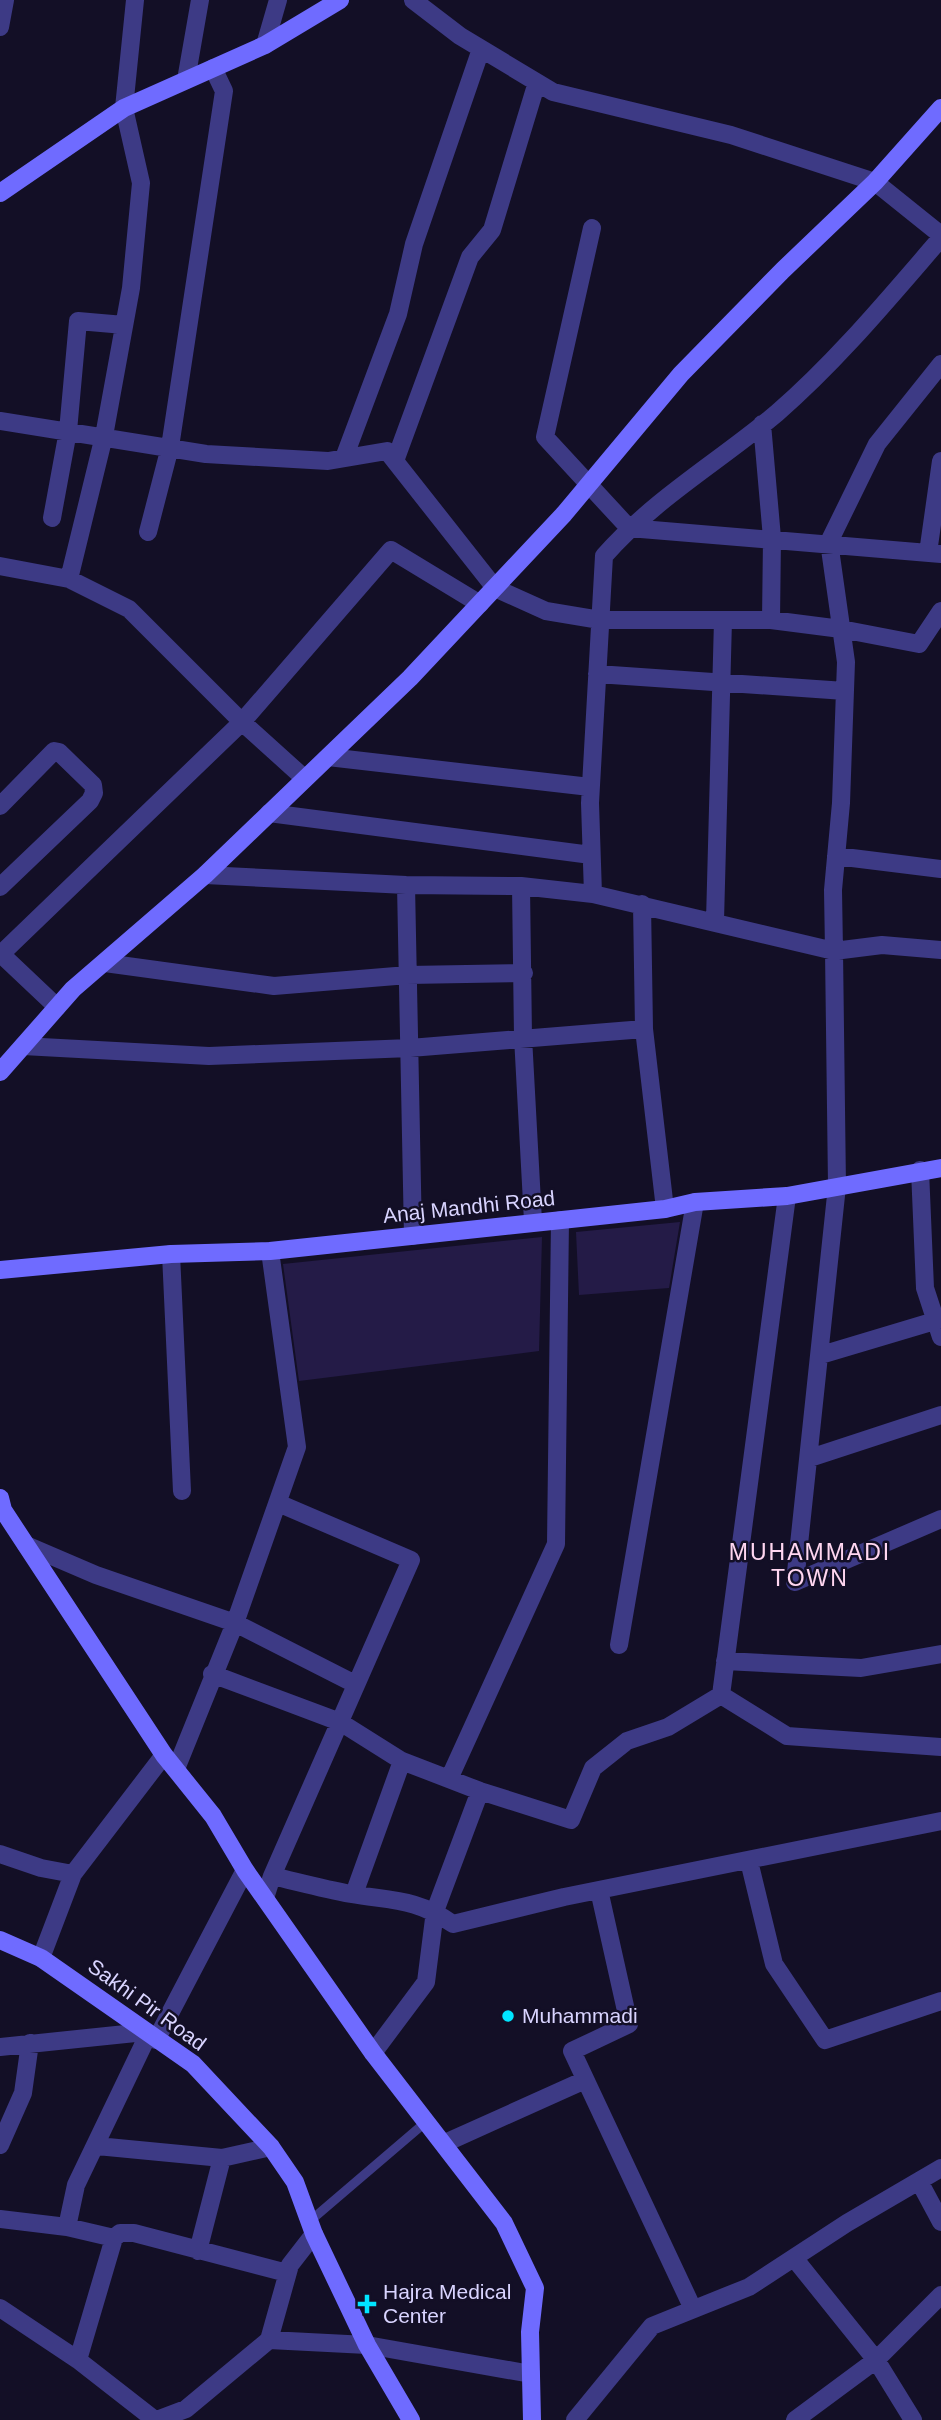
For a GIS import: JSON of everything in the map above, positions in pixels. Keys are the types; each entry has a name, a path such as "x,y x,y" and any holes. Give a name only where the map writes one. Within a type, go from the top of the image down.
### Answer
{"street":[{"path":"0,27 5,0"},
{"path":"69,579 104,436 131,288 141,183 124,108 135,0"},
{"path":"187,80 200,0"},
{"path":"265,45 278,0"},
{"path":"0,193 124,108 265,45 340,0"},
{"path":"413,0 481,49 553,92 731,135 875,182 941,236 873,317 762,424 629,528 604,556 590,786 593,894"},
{"path":"344,458 398,314 414,243 481,49"},
{"path":"148,532 170,447 224,91 213,68"},
{"path":"395,461 470,257 492,230 537,82"},
{"path":"0,1072 73,989 205,875 410,678 564,514 681,374 783,270 875,182 941,108"},
{"path":"592,228 545,437 629,528 829,542 935,553 941,461"},
{"path":"52,519 68,431 78,321 124,325"},
{"path":"941,364 877,444 829,542 846,662 833,890 837,1186 795,1582 941,1518"},
{"path":"0,421 219,455 328,461 387,451 495,588 546,611 600,620 771,620 841,629 919,644 941,611"},
{"path":"762,424 772,538 771,620"},
{"path":"57,1007 1,953 243,722 391,550 480,604"},
{"path":"0,566 69,579 129,609 304,778"},
{"path":"715,922 723,620"},
{"path":"597,674 845,691"},
{"path":"0,806 54,751 59,752 93,785 94,793 90,802 0,887"},
{"path":"328,757 590,786"},
{"path":"269,813 591,855"},
{"path":"836,856 941,869"},
{"path":"205,875 406,885 522,886 593,894 642,904 834,951 882,945 941,950"},
{"path":"406,885 413,1236"},
{"path":"522,886 523,1037 533,1222"},
{"path":"642,904 644,1029 665,1209"},
{"path":"105,963 274,986 408,975 524,973"},
{"path":"23,1046 209,1056 410,1048 644,1029"},
{"name":"Anaj Mandhi Road","path":"0,1270 172,1254 270,1251 665,1209 695,1202 787,1196 941,1168"},
{"path":"821,1355 939,1326 925,1288 920,1170"},
{"path":"721,1695 787,1196"},
{"path":"619,1645 695,1202"},
{"path":"449,1779 556,1544 560,1220"},
{"path":"176,1769 212,1674 235,1623 297,1447 270,1251"},
{"path":"172,1254 181,1491"},
{"path":"810,1458 941,1415"},
{"path":"0,1498 3,1510 164,1755 213,1816 245,1870 373,2053 504,2223 536,2288 530,2332 531,2420"},
{"path":"265,1898 272,1876 411,1560 278,1503"},
{"path":"26,1545 96,1575 235,1623 355,1684"},
{"path":"725,1661 861,1668 941,1654"},
{"path":"212,1674 340,1722 402,1761 480,1791 571,1820 593,1768 627,1741 668,1727 721,1695"},
{"path":"721,1695 787,1735 941,1747"},
{"path":"41,1958 73,1874 164,1755"},
{"path":"354,1894 402,1761"},
{"path":"373,2053 426,1982 435,1911 480,1791"},
{"path":"272,1876 354,1894 387,1896 435,1911 453,1924 599,1890 941,1821"},
{"path":"0,1854 41,1868 73,1874"},
{"path":"749,1861 774,1964 825,2040 941,2001"},
{"path":"67,2227 76,2185 150,2036 245,1870"},
{"path":"599,1890 629,2024 572,2051 693,2309"},
{"name":"Sakhi Pir Road","path":"0,1940 41,1958 193,2064 271,2147 295,2182 312,2227 367,2345 411,2420"},
{"path":"0,2047 150,2036"},
{"path":"0,2145 23,2093 30,2043"},
{"path":"445,2143 585,2080"},
{"path":"97,2146 222,2158 271,2147"},
{"path":"198,2251 222,2158"},
{"path":"575,2420 652,2326 749,2287 941,2168"},
{"path":"919,2181 941,2222"},
{"path":"0,2219 67,2227 114,2238"},
{"path":"0,2308 78,2360 156,2420 187,2409 269,2340 287,2273 312,2227"},
{"path":"78,2360 114,2238 120,2233 134,2233 287,2273"},
{"path":"794,2258 876,2360 913,2420"},
{"path":"795,2420 876,2360 941,2295"},
{"path":"269,2340 367,2345 531,2374"}],"lane":[{"path":"312,2227 426,2121"}],"building":[{"path":"680,1222 669,1288 579,1295 576,1232"},
{"path":"542,1237 539,1351 299,1381 283,1264"}],"place":[{"name":"Muhammadi","path":"508,2016"},
{"name":"Hajra Medical Center","path":"367,2304"}],"district":[{"name":"MUHAMMADI TOWN","path":"810,1565"}]}
